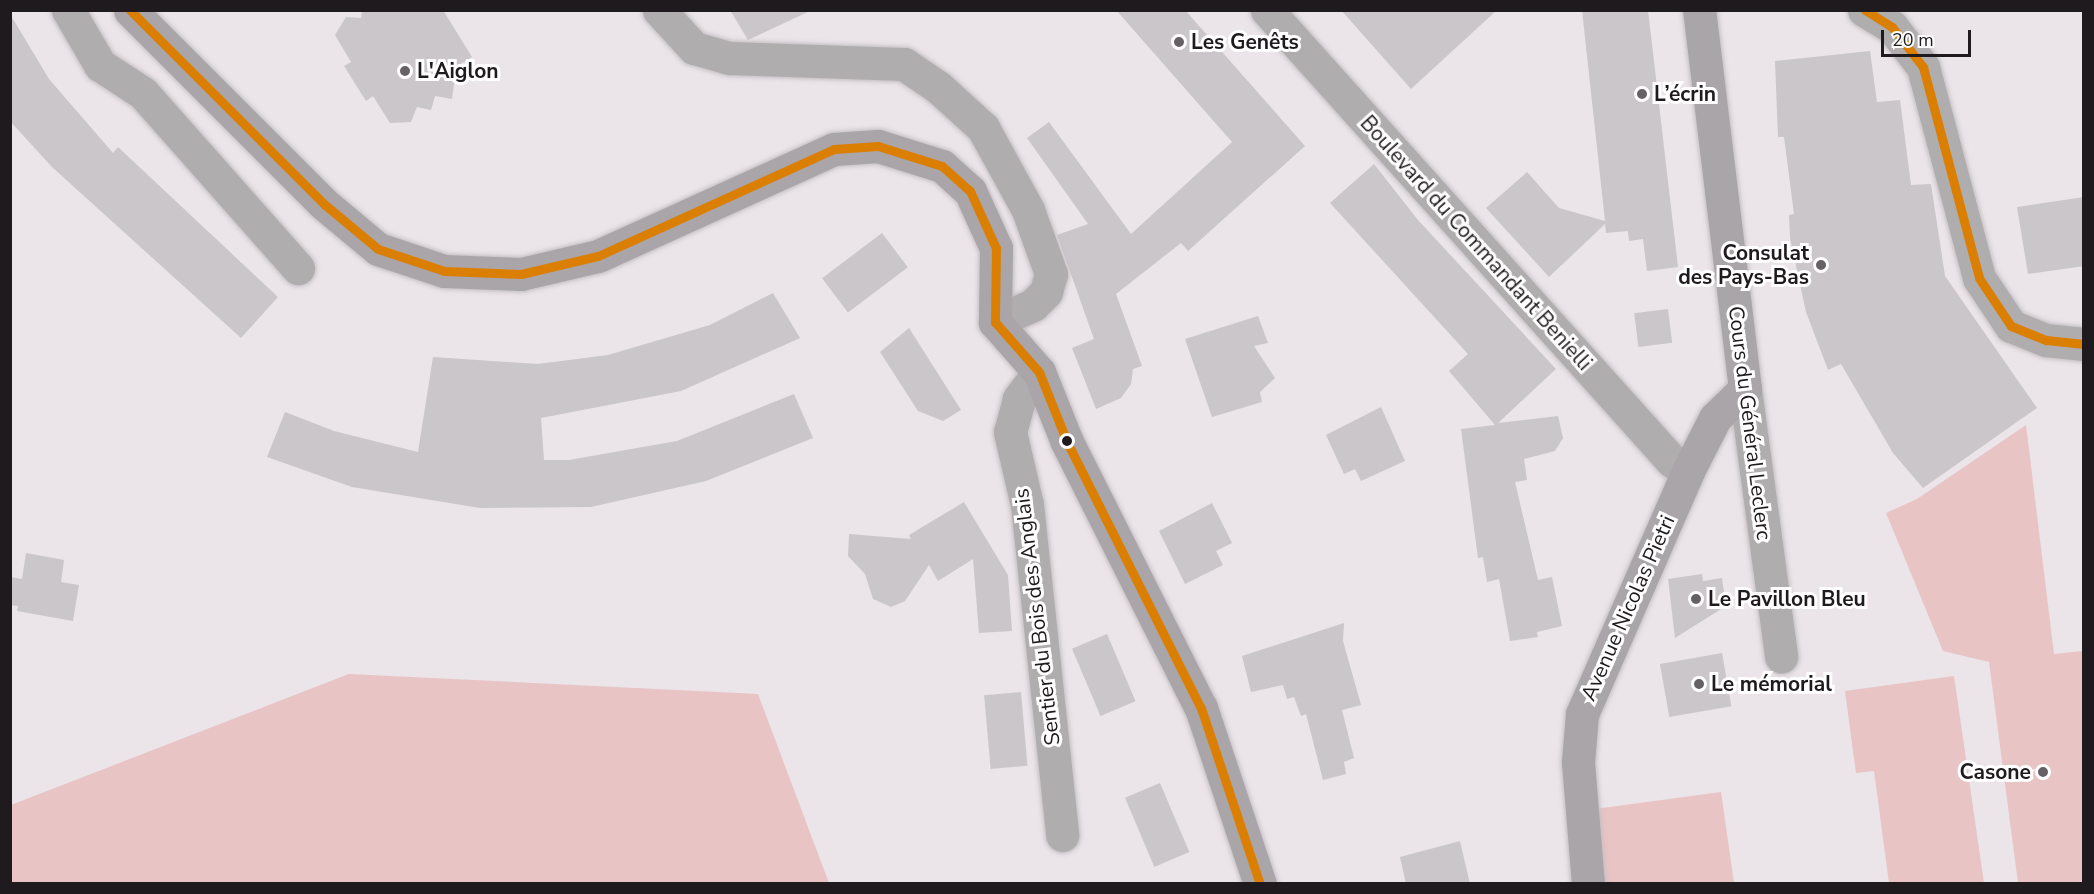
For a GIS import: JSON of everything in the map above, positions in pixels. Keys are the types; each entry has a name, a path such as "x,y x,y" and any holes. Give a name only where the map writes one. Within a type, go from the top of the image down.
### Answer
{"main road":[{"path":"130,10 324,204 378,249 444,271 521,274 598,256 834,149 878,146 942,166 970,191 996,248 995,321 1039,372 1067,442 1200,708 1260,884"},
{"name":"Cours du Général Leclerc","path":"1699,10 1745,389"},
{"name":"Avenue Nicolas Pietri","path":"1588,884 1578,762 1582,714 1688,471 1715,418 1745,389"}],"street":[{"path":"68,10 100,65 143,93 298,268"},
{"name":"Boulevard du Commandant Benielli","path":"1266,10 1672,461 1688,471"},
{"path":"1864,10 1892,27 1923,67 1979,278 2011,326 2046,340 2084,344"},
{"path":"662,12 694,48 730,58 904,64 938,87 983,128 1028,210 1051,273 1046,292 1033,305 995,321"},
{"name":"Sentier du Bois des Anglais","path":"1039,372 1019,399 1010,432 1028,505 1062,835"},
{"name":"Cours du Général Leclerc","path":"1745,389 1780,657"}],"shaded area":[{"path":"2026,425 2054,654 2083,651 2083,883 2018,883 1989,662 1943,651 1886,513 1917,499"},
{"path":"349,674 758,694 829,883 11,883 11,805"},
{"path":"1954,676 1984,883 1889,883 1874,771 1856,773 1845,691"},
{"path":"1721,792 1734,883 1604,883 1595,809"}],"building":[{"name":"L'Aiglon","path":"362,10 443,10 472,57 459,65 466,76 454,84 452,99 435,96 431,110 417,107 411,122 390,123 373,96 366,101 344,66 351,62 335,35 346,17 361,18"},
{"path":"730,10 812,10 748,40"},
{"path":"1116,10 1185,10 1305,146 1188,251 1181,243 1116,294 1142,366 1133,369 1131,384 1121,398 1096,409 1072,348 1094,339 1057,235 1088,224 1027,138 1049,122 1131,234 1232,142"},
{"path":"1341,10 1497,10 1411,89"},
{"path":"1582,10 1648,10 1678,267 1647,271 1643,239 1629,241 1628,231 1606,233 1605,224 1549,277 1486,208 1527,172 1559,208 1605,221"},
{"path":"10,14 49,79 113,153 118,147 278,297 241,338 52,167 10,121"},
{"path":"1870,51 1877,102 1900,100 1911,185 1931,184 1945,276 2037,408 1923,488 1893,453 1841,364 1828,370 1806,312 1790,238 1789,215 1794,214 1784,137 1778,137 1775,61"},
{"path":"1374,164 1418,220 1556,369 1498,423 1558,416 1563,438 1555,451 1524,459 1527,480 1515,482 1538,580 1552,577 1562,626 1537,632 1538,637 1510,641 1499,579 1487,582 1483,557 1478,558 1461,429 1495,425 1449,371 1468,354 1330,203"},
{"path":"2084,197 2084,266 2028,274 2017,207"},
{"path":"882,233 908,267 848,312 822,278"},
{"path":"773,293 800,338 681,391 541,418 544,460 569,460 677,441 794,394 813,438 706,481 591,507 480,508 352,487 267,457 285,412 334,431 418,452 433,357 538,364 608,355 710,325"},
{"path":"1668,309 1672,343 1638,347 1634,313"},
{"path":"1258,316 1268,343 1254,346 1275,378 1260,392 1262,402 1212,417 1185,339"},
{"path":"909,328 961,410 943,421 918,411 880,352"},
{"path":"1381,407 1405,461 1361,481 1355,469 1344,474 1326,435"},
{"path":"964,502 1008,575 1012,631 979,633 973,559 938,581 929,565 905,601 891,607 873,599 865,574 848,556 849,534 911,539 909,535"},
{"path":"1212,503 1232,543 1216,551 1223,565 1185,584 1159,531"},
{"path":"26,553 64,560 61,582 79,585 73,621 17,611 18,606 10,605 10,577 22,579"},
{"path":"1702,574 1703,581 1722,578 1726,606 1675,638 1668,579"},
{"path":"1344,623 1343,641 1361,705 1342,710 1354,758 1344,762 1346,774 1323,780 1306,714 1301,716 1294,697 1287,699 1283,685 1251,692 1242,656"},
{"path":"1107,634 1136,701 1101,716 1072,649"},
{"path":"1722,653 1731,706 1669,717 1660,664"},
{"path":"1021,692 1027,766 991,769 984,695"},
{"path":"1160,783 1189,852 1154,867 1125,798"},
{"path":"1460,841 1470,884 1406,884 1400,857"}],"transit line":[{"path":"130,10 324,204 378,249 444,271 521,274 598,256 834,149 878,146 942,166 970,191 996,248 995,322"},
{"path":"1865,10 1892,27 1923,67 1979,278 2011,326 2046,340 2084,344"},
{"path":"995,322 1039,372 1067,442 1201,708 1260,884"}],"place":[{"name":"Les Genêts","path":"1179,42"},
{"name":"L'Aiglon","path":"405,71"},
{"name":"L’écrin","path":"1642,94"},
{"name":"Consulat des Pays-Bas","path":"1821,265"},
{"name":"Le Pavillon Bleu","path":"1696,599"},
{"name":"Le mémorial","path":"1699,684"},
{"name":"Casone","path":"2043,772"}]}
